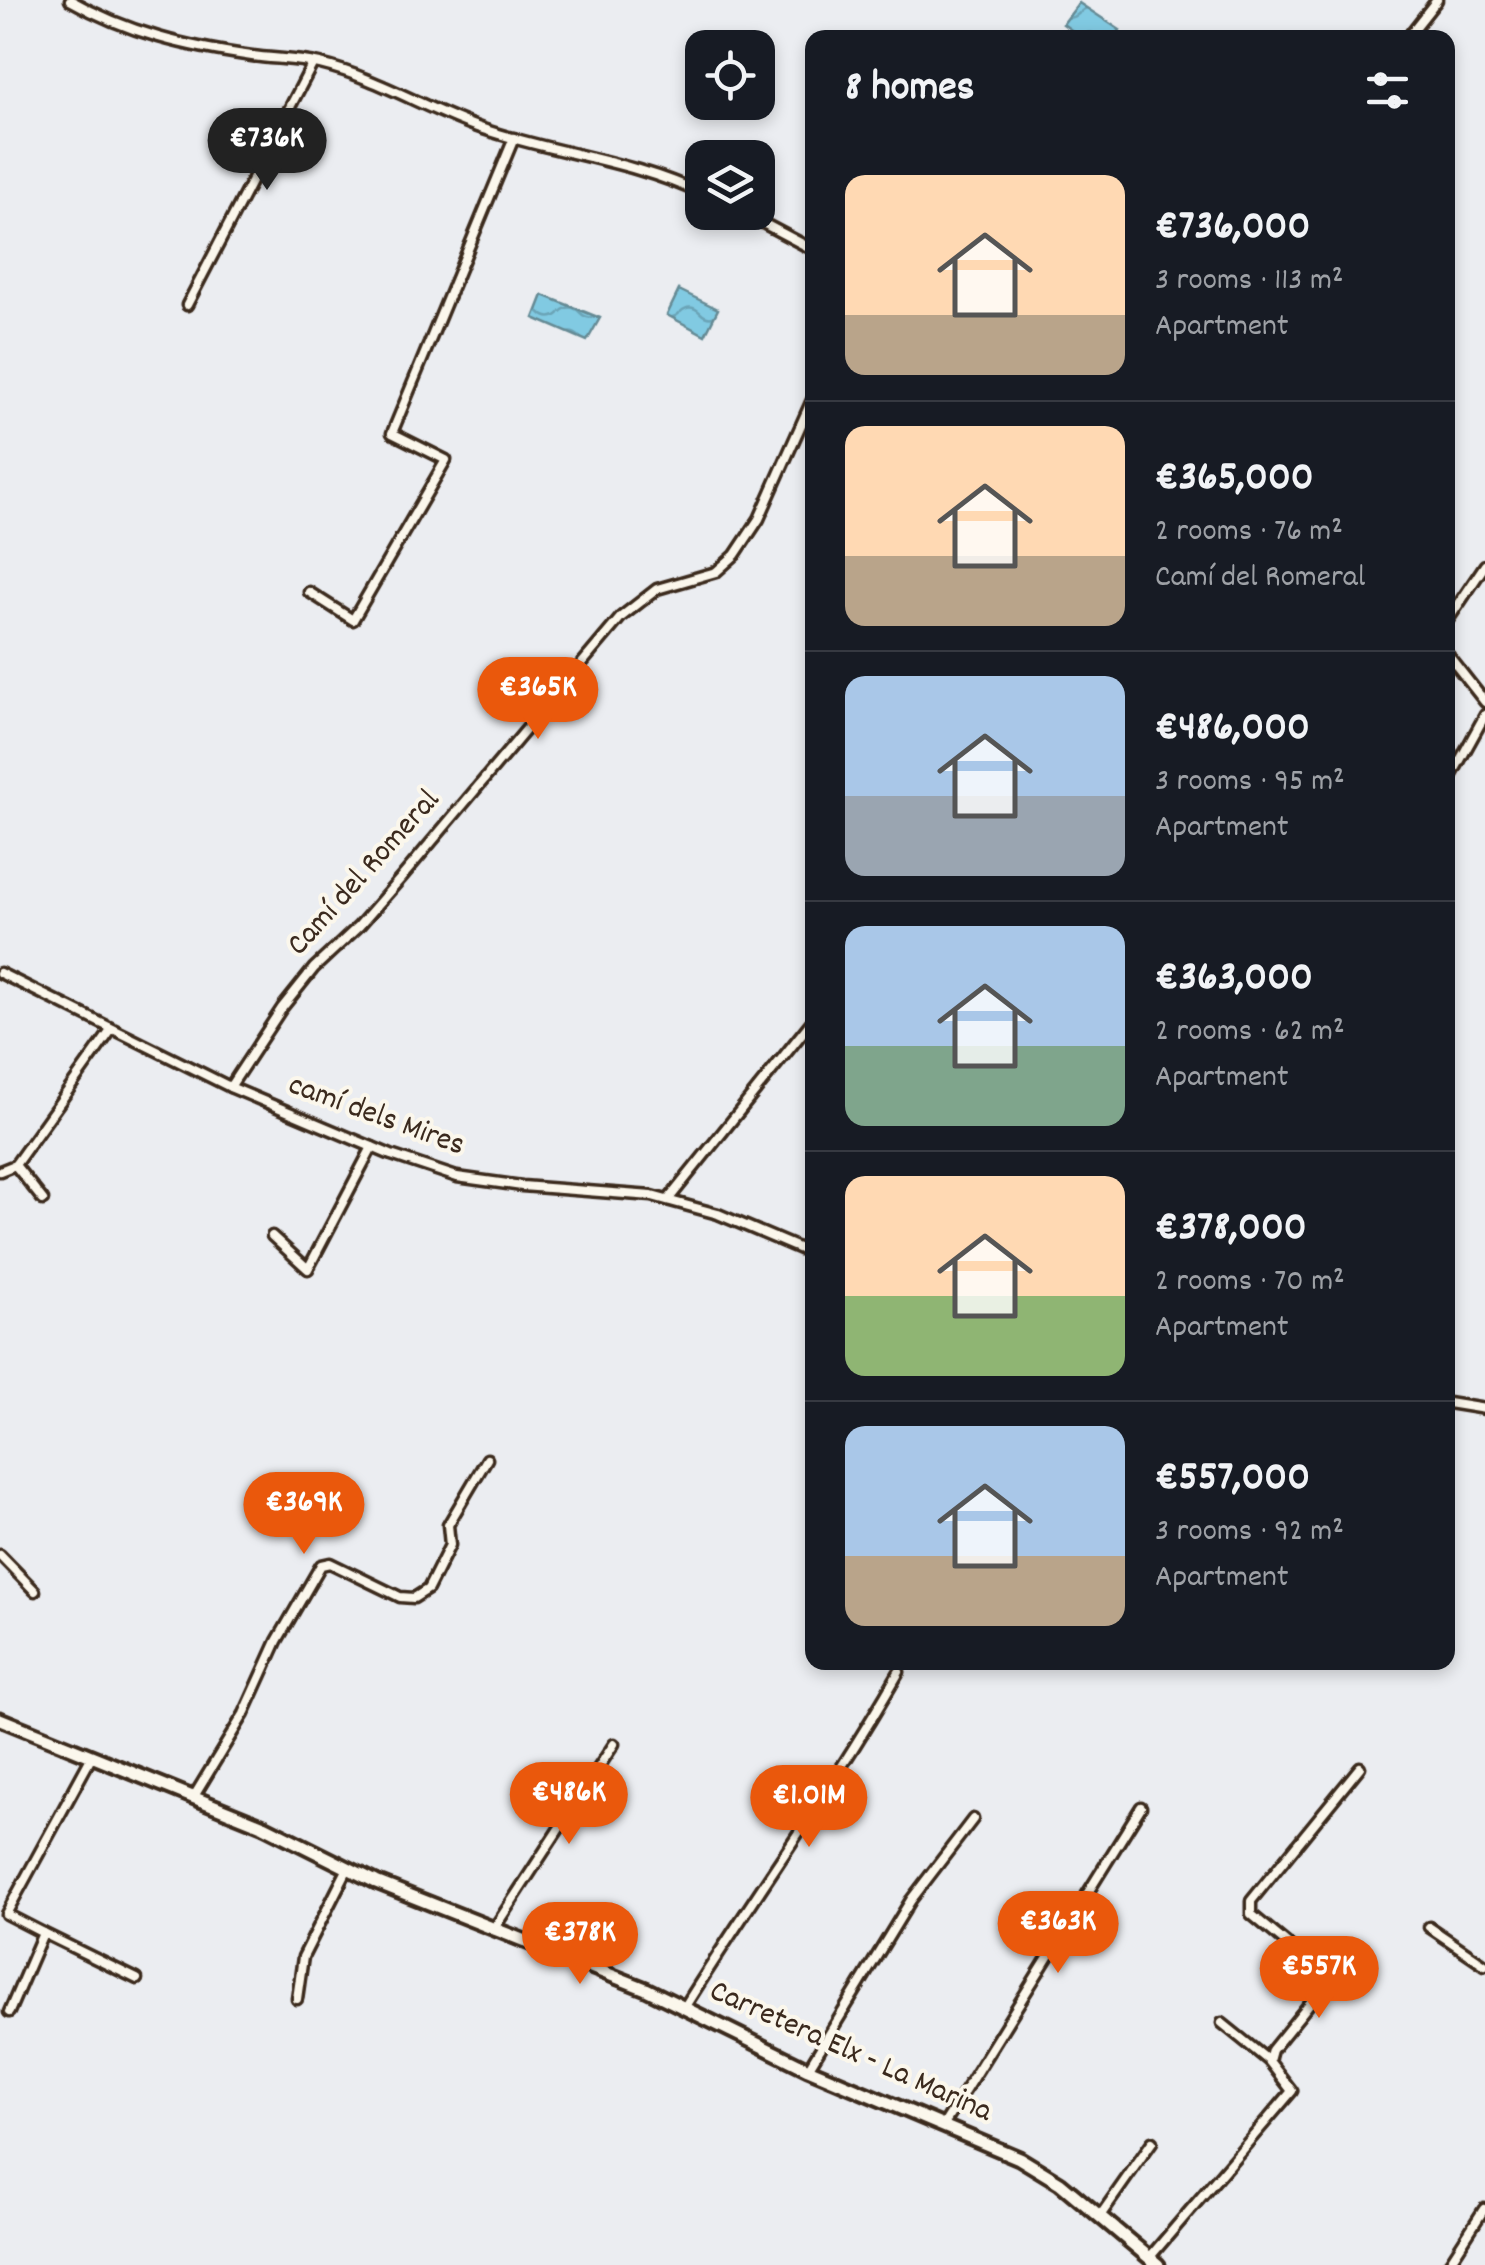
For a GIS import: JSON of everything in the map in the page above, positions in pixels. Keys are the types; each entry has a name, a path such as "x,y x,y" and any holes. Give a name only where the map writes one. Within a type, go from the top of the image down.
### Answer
{"main road":[{"name":"Carretera Elx - La Marina","path":"0,1719 264,1826 348,1868 493,1930 646,1989 808,2069 1018,2158 1060,2183 1154,2261"}],"street":[{"path":"1413,30 1437,0"},
{"path":"75,1 116,23 202,49 313,63 375,81 478,128 612,160 685,188"},
{"path":"186,305 313,63"},
{"path":"309,592 354,620 446,460 392,433 514,138"},
{"path":"775,230 805,246"},
{"name":"Camí del Romeral","path":"230,1086 314,968 391,890 622,617 657,589 716,572 735,555 759,519 805,416"},
{"path":"1455,610 1485,566"},
{"path":"1455,665 1485,702"},
{"path":"1455,769 1485,715"},
{"name":"camí dels Mires","path":"0,973 230,1086 372,1147 457,1177 668,1200 718,1214 805,1251"},
{"path":"0,1171 15,1165 112,1029"},
{"path":"668,1200 805,1030"},
{"path":"272,1236 308,1269 372,1147"},
{"path":"15,1165 44,1200"},
{"path":"1455,1404 1485,1408"},
{"path":"193,1798 244,1714 277,1641 320,1565 330,1564 400,1598 414,1598 428,1589 450,1545 448,1525 487,1459"},
{"path":"0,1556 36,1591"},
{"path":"684,2008 744,1912 855,1750 899,1672"},
{"path":"493,1930 614,1744"},
{"path":"91,1758 6,1914 137,1979"},
{"path":"1269,2060 1272,2050 1322,1988 1325,1976 1251,1914 1251,1902 1360,1767"},
{"path":"944,2126 1141,1806"},
{"path":"808,2069 910,1900 973,1819"},
{"path":"297,1999 303,1957 348,1868"},
{"path":"1429,1926 1485,1965"},
{"path":"9,2012 43,1932"},
{"path":"1154,2261 1292,2091 1269,2060 1222,2023"},
{"path":"1100,2216 1152,2142"},
{"path":"1448,2265 1484,2209"}],"water":[{"path":"1079,3 1120,30 1071,30 1063,24"},
{"path":"679,290 718,309 705,335 667,315"},
{"path":"543,295 600,318 587,341 534,318"}]}
